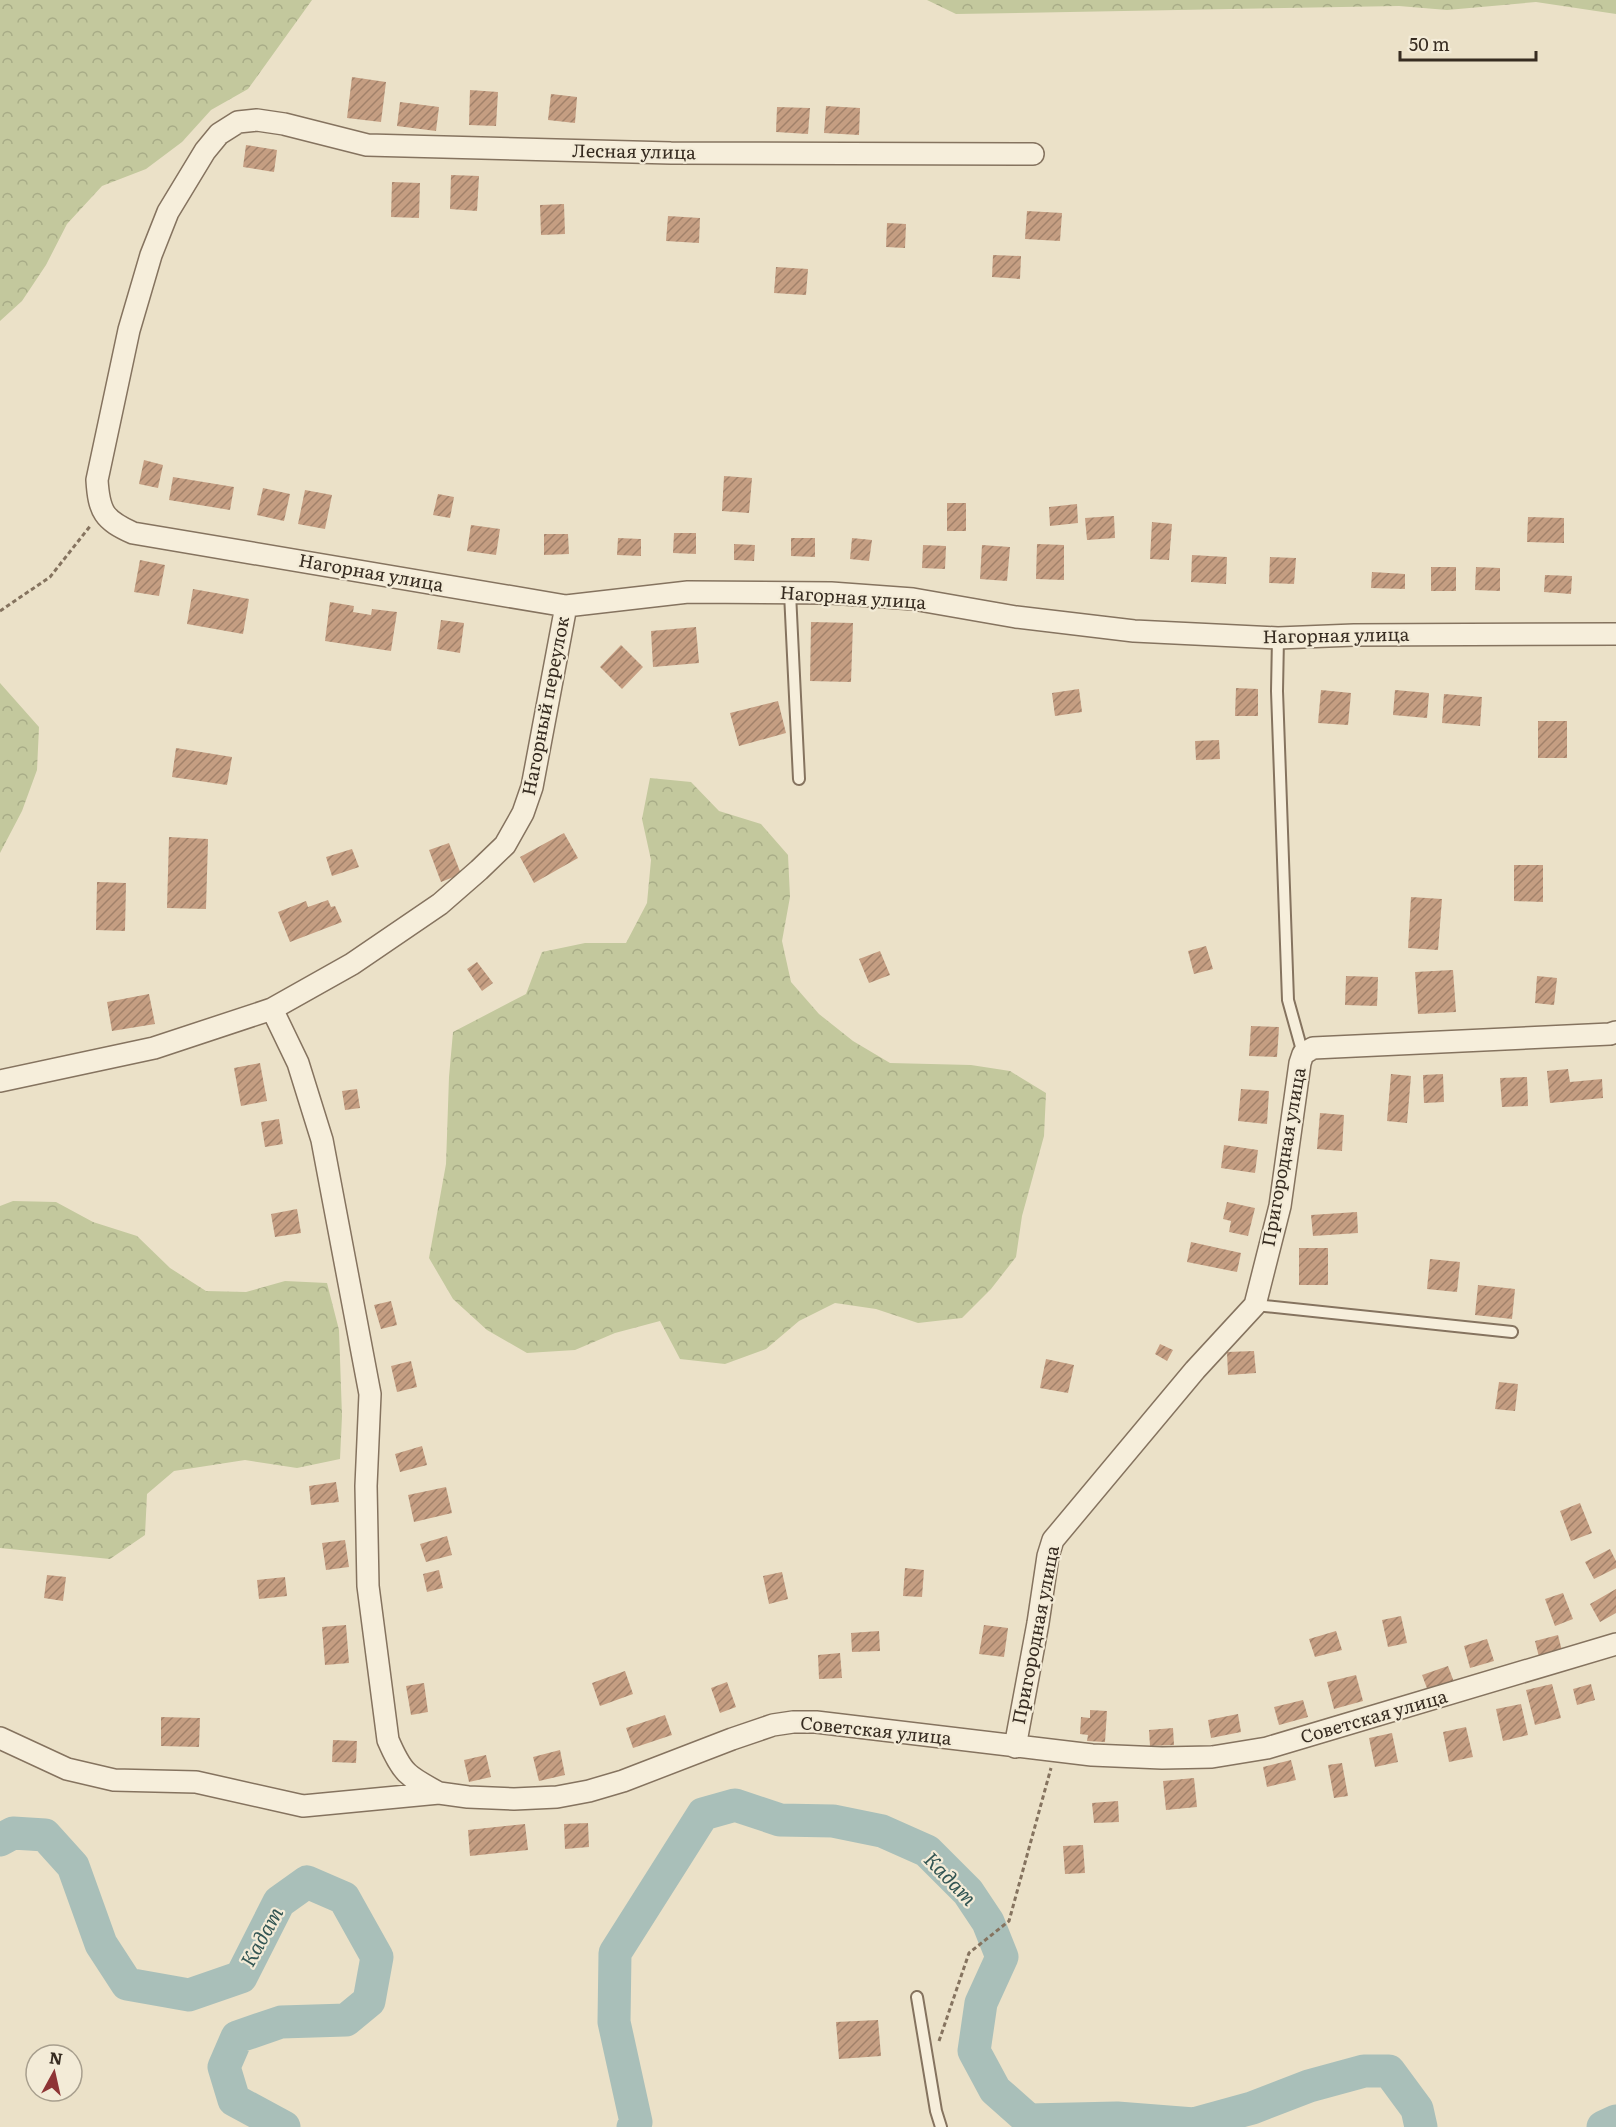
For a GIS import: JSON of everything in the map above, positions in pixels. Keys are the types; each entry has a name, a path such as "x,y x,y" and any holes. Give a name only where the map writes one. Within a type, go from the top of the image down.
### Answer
{"street":[{"name":"Лесная улица","path":"102,512 97,480 129,330 151,255 168,212 205,152 219,134 238,122 257,120 284,124 367,146 670,153 1033,154"},
{"name":"Нагорная улица","path":"102,512 114,525 133,533 566,606 688,592 831,593 913,599 1016,617 1134,631 1278,638 1354,635 1616,634"},
{"name":"Нагорный переулок","path":"0,1081 154,1048 272,1009 352,964 440,904 505,845 524,813 532,787 566,606"},
{"path":"272,1009 298,1063 322,1140 370,1394 366,1486 368,1586 388,1740 396,1760 410,1778 439,1793"},
{"name":"Пригородная улица","path":"1015,1747 1048,1556 1053,1540 1195,1370 1255,1305 1280,1206 1303,1054 1313,1048 1616,1032"},
{"name":"Советская улица","path":"0,1738 67,1769 114,1780 196,1782 303,1806 439,1793 514,1799 557,1797 590,1791 623,1781 732,1738 773,1725 793,1722 816,1722 1055,1751 1172,1758 1212,1757 1267,1748 1616,1644"}],"lane":[{"path":"790,593 800,779"},
{"path":"1278,638 1277,691 1288,1000 1303,1054"},
{"path":"1255,1305 1512,1332"},
{"path":"917,1997 940,2127"}],"path":[{"path":"0,611 50,577 102,512"},
{"path":"930,2068 969,1953 1009,1921 1055,1751"}],"green space":[{"path":"0,0 312,0 248,89 211,110 182,142 146,169 102,186 67,224 46,265 22,301 0,321"},
{"path":"927,0 1616,0 1616,14 1536,2 1447,10 1399,6 956,14"},
{"path":"0,683 39,727 37,770 22,811 0,853"},
{"path":"650,778 691,782 719,811 761,824 788,855 790,897 782,941 791,982 819,1014 853,1041 890,1063 971,1065 1010,1071 1046,1093 1044,1136 1022,1216 1016,1257 991,1289 962,1318 918,1323 876,1309 835,1303 799,1321 766,1349 725,1364 680,1359 660,1321 615,1333 575,1350 527,1353 487,1330 453,1299 429,1258 446,1164 453,1032 526,994 542,952 585,943 626,943 647,903 651,860 642,819"},
{"path":"13,1201 56,1202 93,1222 137,1236 170,1268 206,1291 246,1292 285,1281 327,1283 339,1330 342,1416 340,1459 297,1468 245,1460 174,1471 147,1494 145,1535 110,1559 0,1548 0,1206"}],"building":[{"path":"352,77 386,82 381,122 347,118"},
{"path":"470,90 498,92 496,126 469,125"},
{"path":"551,94 577,97 575,123 548,120"},
{"path":"400,102 439,107 436,131 397,126"},
{"path":"826,106 860,108 859,135 824,133"},
{"path":"777,107 810,108 808,134 776,132"},
{"path":"246,145 277,150 274,172 243,167"},
{"path":"451,175 479,176 477,211 450,209"},
{"path":"392,182 420,183 419,218 391,217"},
{"path":"564,204 565,234 541,235 540,205"},
{"path":"1027,211 1062,213 1060,241 1025,239"},
{"path":"668,216 700,218 699,243 666,241"},
{"path":"887,223 906,224 905,248 886,247"},
{"path":"993,255 1021,256 1020,279 992,277"},
{"path":"776,267 808,269 806,295 774,293"},
{"path":"144,460 163,465 158,488 139,484"},
{"path":"724,476 752,478 749,513 722,511"},
{"path":"173,477 234,487 230,510 169,500"},
{"path":"263,488 290,494 284,521 257,515"},
{"path":"305,490 332,495 325,529 298,524"},
{"path":"438,494 454,497 450,518 433,515"},
{"path":"947,503 966,503 966,531 947,531"},
{"path":"1077,504 1078,523 1050,526 1049,507"},
{"path":"1114,516 1115,538 1087,540 1085,518"},
{"path":"1528,517 1564,518 1564,543 1527,542"},
{"path":"1152,522 1172,524 1169,560 1150,559"},
{"path":"471,525 500,529 496,555 467,551"},
{"path":"674,533 696,533 696,554 673,553"},
{"path":"544,534 568,534 569,554 544,555"},
{"path":"618,538 641,539 641,556 617,555"},
{"path":"791,538 815,538 815,557 791,556"},
{"path":"852,538 872,540 869,561 850,559"},
{"path":"734,544 755,545 754,561 734,560"},
{"path":"1037,544 1064,545 1064,580 1036,579"},
{"path":"923,545 946,546 945,569 922,568"},
{"path":"982,545 1010,547 1007,581 980,579"},
{"path":"1192,555 1227,557 1226,584 1191,582"},
{"path":"1270,557 1296,558 1294,584 1269,583"},
{"path":"140,560 165,565 159,596 134,592"},
{"path":"1431,567 1456,567 1456,591 1431,591"},
{"path":"1476,567 1500,568 1500,591 1475,590"},
{"path":"1372,572 1405,574 1405,589 1371,588"},
{"path":"1545,575 1572,576 1571,594 1544,592"},
{"path":"193,589 249,599 243,634 187,624"},
{"path":"330,602 354,606 353,612 371,615 372,609 397,612 391,651 325,641"},
{"path":"441,620 464,623 460,653 437,649"},
{"path":"811,622 853,623 851,682 810,681"},
{"path":"696,627 699,663 653,667 651,631"},
{"path":"621,645 643,667 622,689 600,667"},
{"path":"1236,688 1258,689 1258,716 1235,716"},
{"path":"1079,689 1082,712 1055,716 1052,693"},
{"path":"1321,690 1351,693 1348,725 1318,723"},
{"path":"1395,690 1429,693 1427,718 1393,715"},
{"path":"1444,694 1482,697 1480,726 1442,723"},
{"path":"778,701 786,733 739,746 730,713"},
{"path":"1538,721 1567,721 1567,758 1538,758"},
{"path":"1219,740 1220,759 1196,760 1195,741"},
{"path":"176,748 232,757 227,785 172,777"},
{"path":"564,833 578,858 534,883 520,857"},
{"path":"169,837 208,839 206,909 167,908"},
{"path":"449,843 461,874 441,882 429,850"},
{"path":"352,849 359,867 332,876 326,857"},
{"path":"1514,865 1543,865 1543,902 1514,901"},
{"path":"97,882 126,883 125,931 96,930"},
{"path":"1411,897 1442,899 1438,950 1408,948"},
{"path":"328,900 331,907 335,906 342,922 290,942 278,912 306,901 308,907"},
{"path":"1206,946 1213,969 1194,974 1188,951"},
{"path":"880,951 890,975 869,983 859,959"},
{"path":"477,962 493,983 482,991 467,969"},
{"path":"1453,970 1456,1012 1418,1014 1415,972"},
{"path":"1346,976 1378,977 1377,1006 1345,1005"},
{"path":"1537,976 1557,978 1554,1005 1535,1003"},
{"path":"149,994 155,1024 112,1031 107,1002"},
{"path":"1251,1026 1279,1027 1277,1057 1249,1056"},
{"path":"260,1063 267,1101 241,1106 234,1068"},
{"path":"1568,1069 1570,1082 1602,1079 1603,1098 1550,1103 1547,1071"},
{"path":"1391,1074 1411,1076 1407,1123 1387,1121"},
{"path":"1443,1074 1444,1102 1424,1103 1423,1075"},
{"path":"1527,1077 1528,1106 1502,1107 1500,1078"},
{"path":"357,1089 360,1108 345,1110 342,1091"},
{"path":"1241,1089 1269,1091 1267,1124 1238,1121"},
{"path":"1320,1113 1344,1115 1342,1151 1317,1149"},
{"path":"279,1119 283,1144 265,1147 261,1122"},
{"path":"1224,1145 1258,1150 1255,1173 1221,1168"},
{"path":"1227,1202 1255,1208 1248,1236 1229,1232 1231,1221 1223,1219"},
{"path":"297,1209 301,1233 275,1237 271,1214"},
{"path":"1357,1212 1358,1233 1313,1236 1311,1215"},
{"path":"1191,1242 1241,1253 1237,1272 1187,1262"},
{"path":"1299,1248 1328,1248 1328,1285 1299,1285"},
{"path":"1430,1259 1460,1262 1457,1292 1427,1289"},
{"path":"1478,1285 1515,1289 1512,1319 1475,1315"},
{"path":"391,1301 397,1325 381,1329 374,1305"},
{"path":"1160,1344 1173,1350 1167,1361 1155,1354"},
{"path":"1254,1351 1256,1373 1228,1375 1227,1352"},
{"path":"1046,1359 1074,1365 1068,1393 1040,1388"},
{"path":"411,1361 417,1387 397,1392 391,1366"},
{"path":"1499,1382 1518,1384 1515,1411 1495,1409"},
{"path":"422,1446 427,1465 400,1472 395,1454"},
{"path":"336,1482 339,1502 311,1505 309,1486"},
{"path":"446,1487 452,1513 414,1522 408,1495"},
{"path":"1580,1503 1592,1533 1571,1541 1560,1511"},
{"path":"447,1536 452,1555 426,1562 420,1544"},
{"path":"345,1540 349,1567 326,1570 322,1543"},
{"path":"1610,1549 1616,1561 1616,1568 1594,1579 1585,1562"},
{"path":"905,1568 924,1570 922,1597 903,1596"},
{"path":"439,1570 443,1588 427,1592 423,1574"},
{"path":"782,1572 788,1599 769,1604 763,1576"},
{"path":"47,1575 66,1577 63,1601 44,1598"},
{"path":"285,1577 287,1596 259,1599 257,1580"},
{"path":"1616,1589 1616,1613 1600,1622 1590,1604"},
{"path":"1563,1593 1573,1619 1555,1626 1545,1599"},
{"path":"1401,1616 1407,1643 1388,1647 1382,1620"},
{"path":"346,1625 349,1663 325,1665 322,1627"},
{"path":"984,1625 1008,1628 1004,1657 979,1654"},
{"path":"879,1631 880,1651 852,1652 851,1633"},
{"path":"1336,1631 1342,1650 1315,1657 1309,1639"},
{"path":"1558,1635 1562,1651 1539,1657 1535,1641"},
{"path":"1487,1639 1494,1661 1470,1668 1464,1646"},
{"path":"840,1653 842,1678 819,1679 818,1655"},
{"path":"1448,1666 1454,1682 1428,1691 1422,1675"},
{"path":"625,1671 633,1694 600,1706 592,1683"},
{"path":"1356,1675 1363,1701 1334,1709 1327,1682"},
{"path":"727,1682 736,1707 720,1713 711,1688"},
{"path":"424,1683 428,1712 411,1715 406,1686"},
{"path":"1552,1684 1561,1718 1535,1725 1526,1690"},
{"path":"1591,1684 1595,1700 1577,1705 1573,1689"},
{"path":"1303,1700 1308,1717 1279,1725 1274,1707"},
{"path":"1521,1704 1528,1735 1503,1741 1496,1709"},
{"path":"1090,1710 1107,1711 1105,1742 1087,1741 1088,1735 1080,1734 1081,1717 1090,1718"},
{"path":"1238,1714 1241,1732 1211,1738 1208,1720"},
{"path":"665,1715 672,1735 633,1748 626,1728"},
{"path":"161,1717 200,1718 199,1747 161,1746"},
{"path":"1466,1727 1473,1757 1449,1762 1443,1732"},
{"path":"1173,1728 1174,1745 1150,1746 1149,1730"},
{"path":"1392,1733 1398,1762 1375,1767 1369,1738"},
{"path":"333,1740 357,1741 356,1763 332,1762"},
{"path":"560,1750 565,1775 539,1781 533,1757"},
{"path":"486,1755 491,1777 469,1782 464,1760"},
{"path":"1291,1760 1296,1780 1267,1787 1263,1767"},
{"path":"1342,1763 1348,1796 1334,1798 1328,1765"},
{"path":"1194,1778 1197,1807 1166,1810 1163,1781"},
{"path":"1118,1801 1119,1822 1094,1823 1092,1803"},
{"path":"588,1823 589,1847 565,1849 564,1824"},
{"path":"525,1824 528,1850 470,1856 468,1830"},
{"path":"1083,1845 1085,1873 1065,1874 1063,1846"},
{"path":"878,2020 881,2056 839,2059 836,2022"}],"waterway":[{"name":"Кадат","path":"633,2127 636,2122 614,2022 615,1953 703,1814 735,1805 780,1820 833,1821 882,1831 927,1851 968,1892 988,1922 1002,1957 981,2003 974,2051 995,2090 1029,2120 1117,2118 1194,2124 1252,2108 1309,2086 1364,2071 1389,2071 1417,2109 1421,2127"},
{"name":"Кадат","path":"0,1840 13,1833 45,1835 73,1866 101,1944 127,1984 189,1995 241,1977 279,1902 307,1882 344,1898 377,1957 369,2001 346,2020 281,2022 237,2037 224,2067 234,2100 284,2127"},
{"name":"Кадат","path":"1603,2127 1616,2121"}]}
